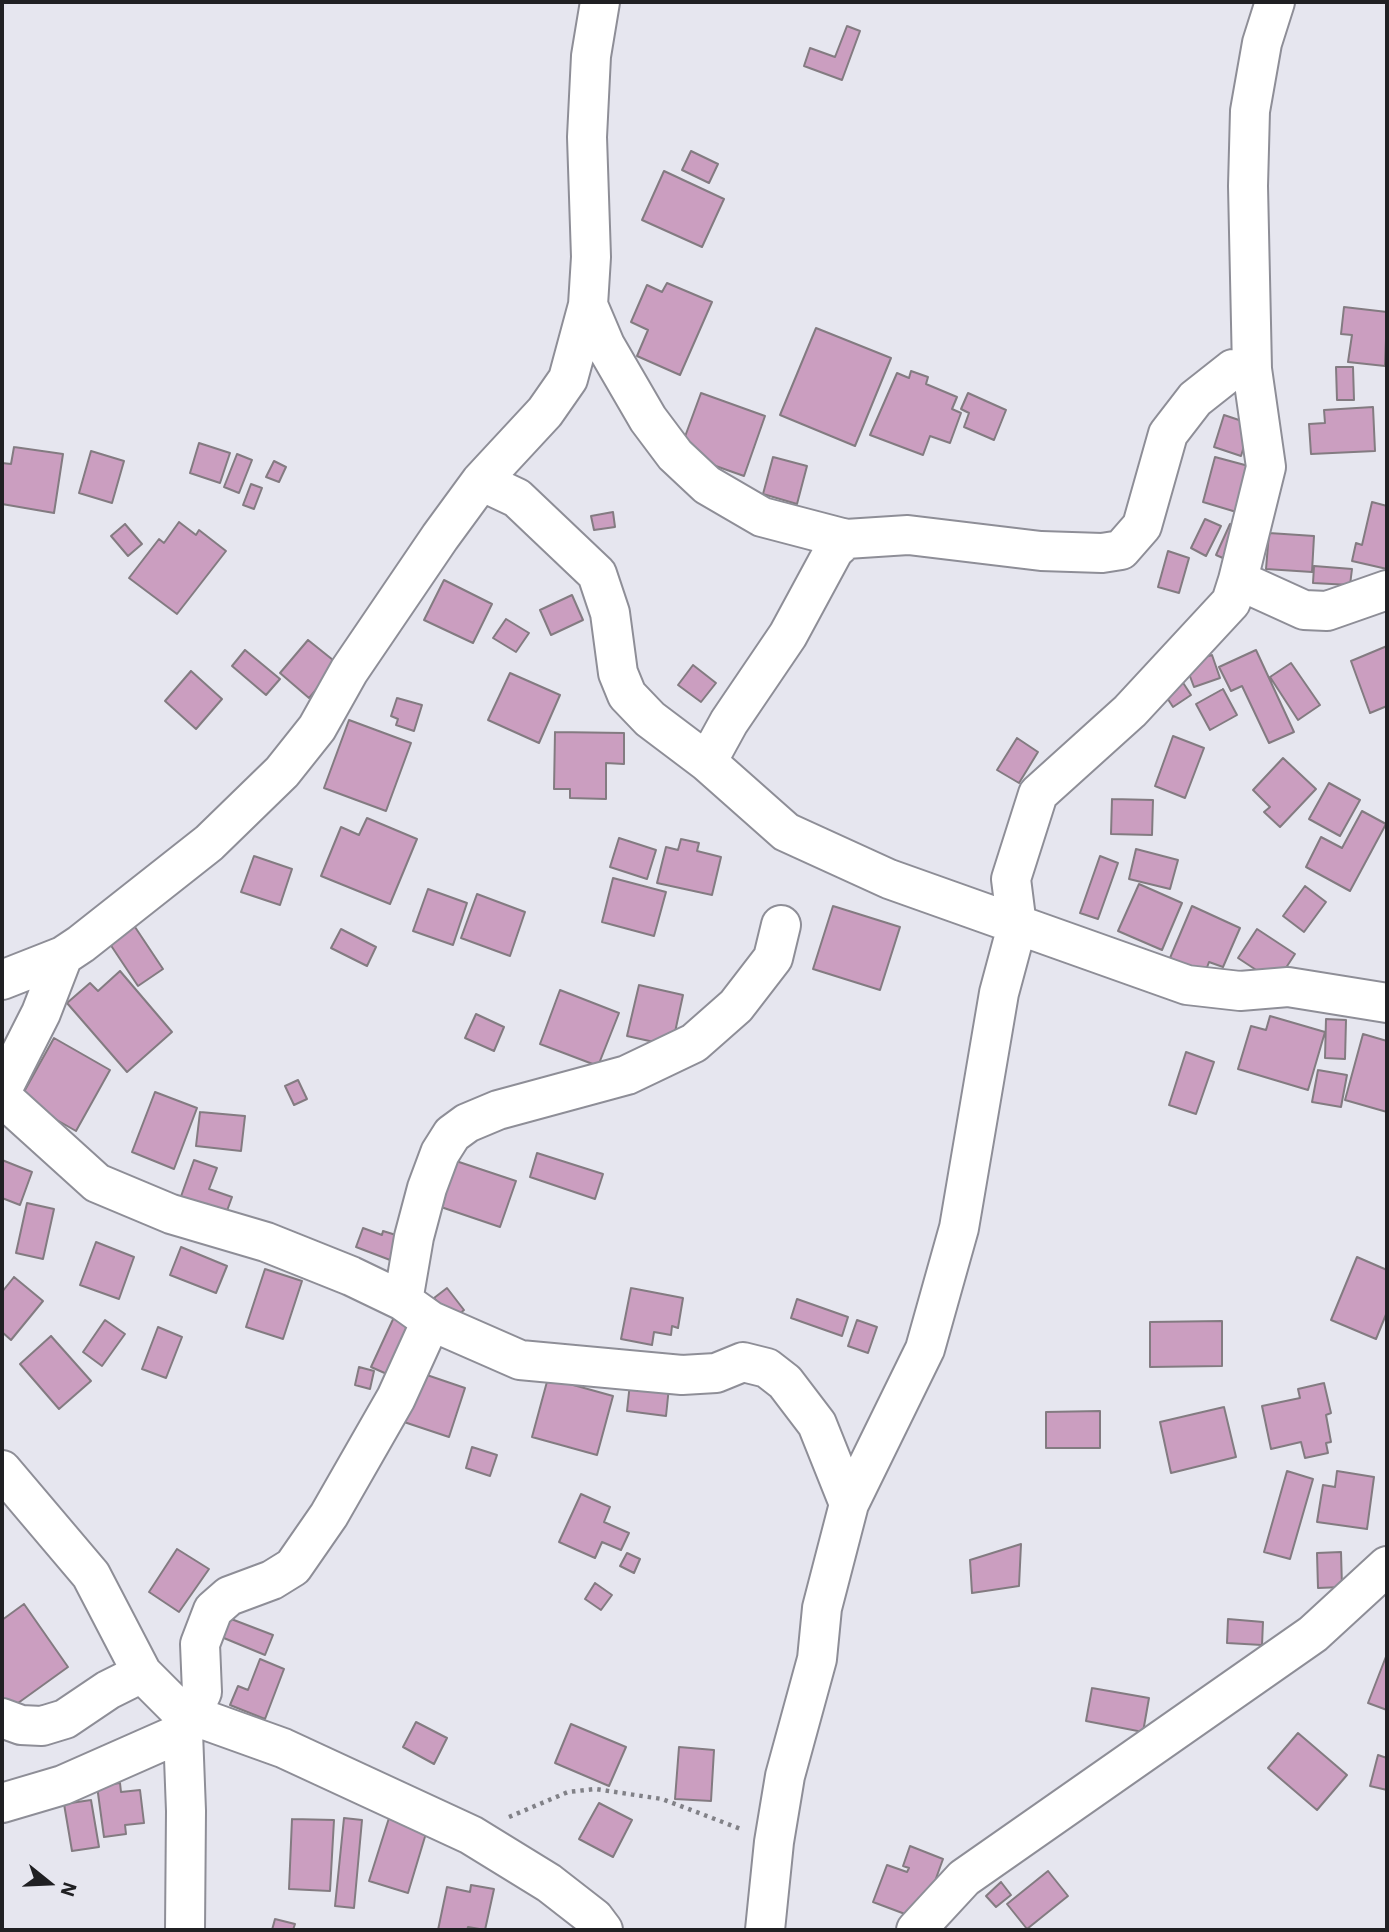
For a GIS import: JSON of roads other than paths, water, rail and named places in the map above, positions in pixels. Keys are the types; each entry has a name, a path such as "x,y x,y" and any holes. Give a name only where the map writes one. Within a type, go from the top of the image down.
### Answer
{"street":[{"path":"2,980 63,956 209,843 282,772 317,729 349,671 481,481 545,412 568,379 588,305 591,257 588,124 591,56 600,2"},
{"path":"765,1930 774,1842 785,1776 817,1659 822,1608 849,1504 925,1349 958,1228 999,993 1017,926 1010,879 1038,794 1130,711 1231,602 1238,580 1266,467 1252,369 1247,205 1250,111 1262,43 1275,2"},
{"path":"588,305 611,356 648,419 675,455 707,485 762,517 846,539 908,535 1041,551 1102,553 1121,550 1142,526 1168,434 1195,399 1233,369 1252,369"},
{"path":"481,481 517,498 597,574 610,613 618,673 627,695 650,719 707,762 786,832 890,879 1187,985 1240,991 1288,987 1387,1003"},
{"path":"707,762 729,722 788,635 834,550 846,539"},
{"path":"1238,580 1304,610 1327,611 1387,590"},
{"path":"185,1930 188,1724 202,1692 200,1644 213,1610 229,1596 272,1580 293,1567 329,1515 396,1398 417,1311 414,1237 440,1153 452,1133 467,1123 498,1110 626,1075 694,1043 736,1006 772,958 781,925"},
{"path":"2,1090 41,1013 63,956"},
{"path":"2,1097 97,1183 172,1214 266,1242 351,1276 520,1360 682,1375 716,1373 743,1362 767,1368 785,1382 817,1424 849,1504"},
{"path":"2,1470 91,1575 142,1673 180,1711 188,1724"},
{"path":"916,1930 964,1878 1313,1634 1387,1566"},
{"path":"2,1718 20,1725 42,1726 65,1719 108,1690 142,1673"},
{"path":"2,1804 63,1785 188,1724 283,1748 471,1835 549,1883 594,1918 603,1930"}]}
